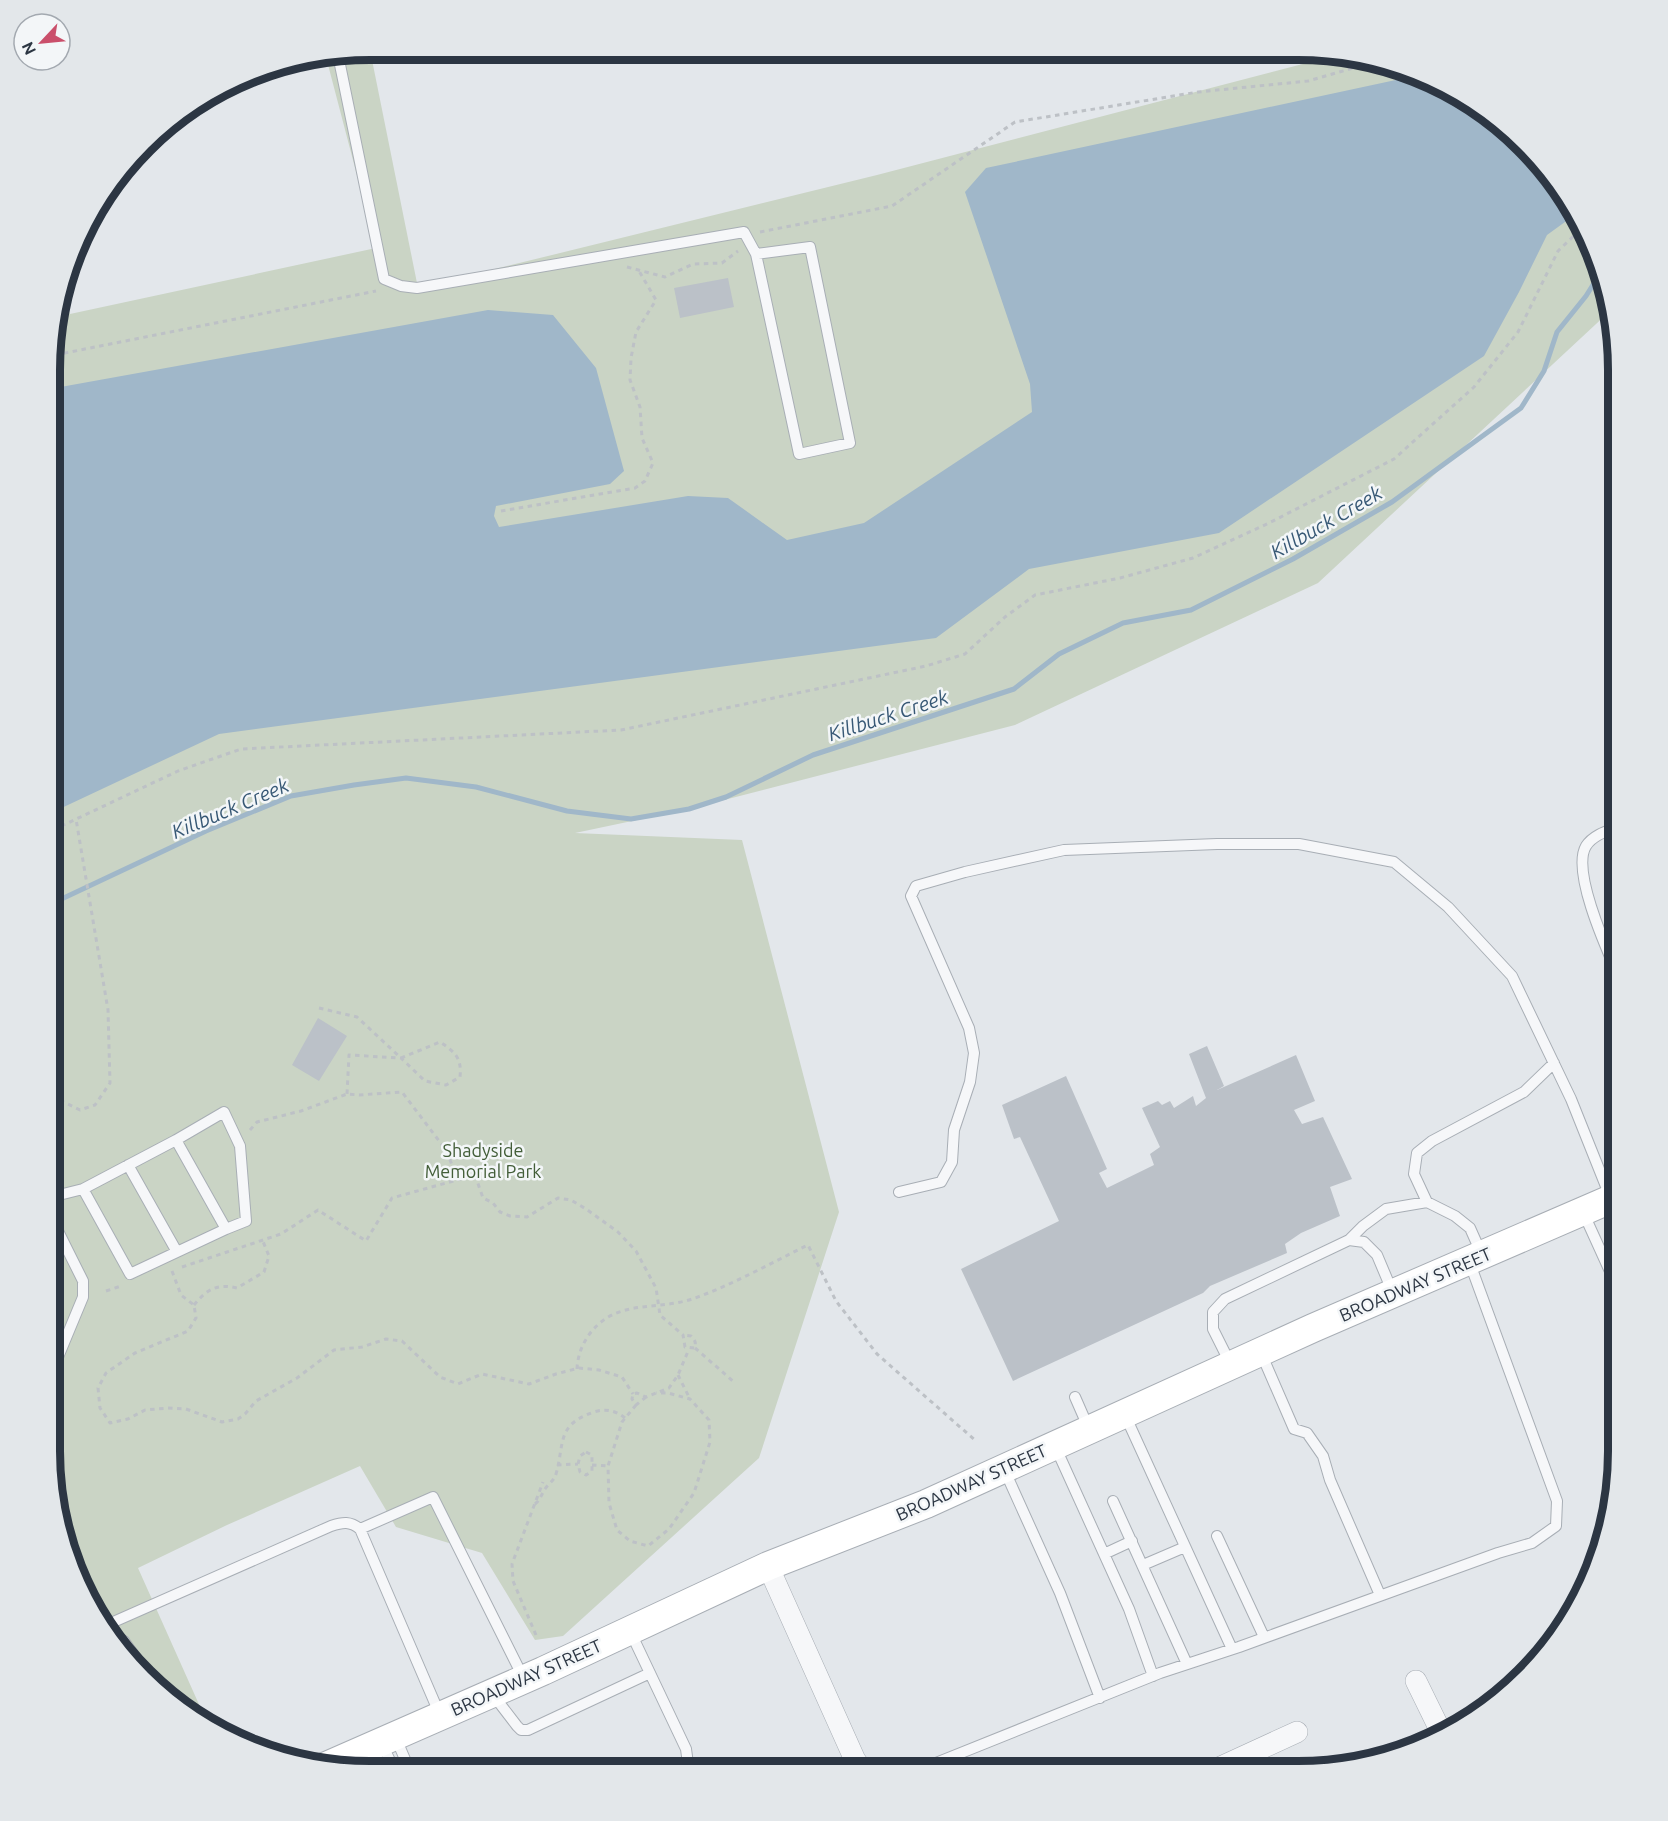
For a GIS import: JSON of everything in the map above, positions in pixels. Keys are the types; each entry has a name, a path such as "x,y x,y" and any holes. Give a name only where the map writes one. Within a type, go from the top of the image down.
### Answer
{"main road":[{"name":"BROADWAY STREET","path":"347,1760 388,1739 768,1566 926,1504 1231,1365 1608,1201"}],"street":[{"path":"768,1566 856,1761"},
{"path":"1416,1681 1439,1727"},
{"path":"1234,1761 1297,1732"}],"lane":[{"path":"339,62 384,279 401,286 417,288 744,232 756,254 798,454 850,443 810,246 756,254"},
{"path":"1608,831 1597,836 1586,847 1583,864 1585,884 1608,952"},
{"path":"899,1192 941,1182 952,1162 954,1130 970,1082 974,1053 969,1028 911,896 916,886 965,872 1064,850 1218,844 1299,844 1394,862 1448,907 1512,976 1571,1099 1608,1184"},
{"path":"1427,1202 1414,1174 1417,1153 1432,1142 1524,1092 1554,1063"},
{"path":"60,1195 83,1189 224,1112 240,1146 246,1221 130,1274 83,1189"},
{"path":"176,1140 226,1229"},
{"path":"129,1165 177,1252"},
{"path":"941,1761 1153,1676 1498,1553 1532,1543 1556,1526 1557,1501 1475,1258 1470,1228 1455,1216 1427,1202 1386,1209 1349,1240 1225,1299 1212,1312 1213,1329 1231,1365"},
{"path":"1582,1212 1608,1268"},
{"path":"60,1235 83,1281 83,1298 60,1353"},
{"path":"1349,1240 1364,1242 1377,1255 1394,1293"},
{"path":"1261,1352 1294,1429 1306,1433 1323,1456 1330,1480 1380,1595"},
{"path":"1075,1397 1090,1430"},
{"path":"1125,1414 1232,1649"},
{"path":"1055,1446 1129,1609 1153,1676"},
{"path":"1004,1469 1060,1593 1100,1698"},
{"path":"360,1529 433,1497 524,1679"},
{"path":"1113,1501 1187,1664"},
{"path":"112,1623 331,1526 342,1522 353,1524 360,1529 440,1716"},
{"path":"1217,1536 1264,1637"},
{"path":"1104,1554 1132,1542"},
{"path":"1143,1565 1185,1546"},
{"path":"630,1630 686,1749 688,1761"},
{"path":"492,1693 517,1726 521,1730 528,1730 650,1672"},
{"path":"388,1739 393,1761"},
{"path":"388,1739 403,1761"}],"path":[{"path":"616,254 626,267 665,277 693,264 722,264 736,253 747,237 764,231 892,206 1016,122 1198,92 1308,81 1360,66"},
{"path":"60,827 178,771 241,749 621,730 926,666 965,654 1005,617 1035,595 1120,578 1193,558 1269,523 1394,459 1474,387 1518,332 1558,251 1576,234"},
{"path":"501,511 635,488 645,481 653,463 642,438 640,407 630,380 631,358 636,332 656,300 639,271"},
{"path":"61,354 401,286"},
{"path":"60,1100 80,1110 94,1105 110,1083 108,1010 76,819"},
{"path":"319,1008 357,1017 401,1058 425,1081 446,1084 460,1077 461,1067 454,1051 440,1042 401,1058 349,1055 347,1094"},
{"path":"249,1130 257,1122 302,1111 347,1094 402,1092 446,1150 458,1180"},
{"path":"636,1405 632,1399 633,1394 622,1377 599,1370 577,1369 529,1384 482,1374 458,1384 440,1377 402,1341 386,1339 362,1347 334,1350 297,1378 256,1401 245,1414 237,1419 222,1422 186,1410 168,1408 145,1410 128,1419 110,1423 100,1408 98,1388 106,1373 135,1353 188,1331 196,1318 194,1305 181,1295 172,1271 281,1234 318,1210 366,1241 392,1198 475,1175 483,1198 494,1203 500,1212 510,1216 527,1216 558,1198 571,1200 618,1232 636,1251 656,1287 660,1315 683,1335 691,1336 694,1339 695,1348 734,1382"},
{"path":"194,1305 203,1294 214,1287 227,1285 237,1288 264,1272 269,1256 262,1239"},
{"path":"577,1369 582,1344 603,1320 617,1312 633,1308 658,1307 694,1299 808,1245 836,1301 877,1354 976,1441"},
{"path":"106,1291 128,1284"},
{"path":"683,1335 685,1347 695,1348"},
{"path":"678,1375 690,1399 709,1420 710,1442 694,1493 669,1529 648,1546 630,1541 616,1530 609,1503 608,1466 622,1422 646,1397 669,1388 678,1375 689,1349"},
{"path":"656,1393 668,1392 690,1399"},
{"path":"633,1394 638,1393 646,1397"},
{"path":"534,1505 556,1475 562,1442 568,1427 578,1417 601,1410 617,1412 625,1418"},
{"path":"586,1452 592,1455 592,1465 592,1471 586,1475 580,1472 578,1464 580,1456 586,1452"},
{"path":"557,1465 578,1464"},
{"path":"592,1465 608,1466"},
{"path":"536,1635 513,1581 512,1564 543,1482"}],"green space":[{"name":"Shadyside Memorial Park","path":"372,60 418,288 877,175 1319,61 1359,66 1398,76 1453,101 1503,137 1531,165 1567,215 1592,270 1603,317 1318,583 1015,725 689,809 575,833 742,840 839,1212 759,1458 563,1636 535,1640 482,1553 396,1527 360,1466 227,1525 138,1568 202,1712 165,1684 137,1656 101,1606 76,1551 63,1492 60,1451 60,370 63,329 67,304 70,314 376,248 328,63"}],"water":[{"path":"1404,78 1453,101 1503,137 1544,181 1569,219 1547,235 1484,356 1219,533 1029,569 936,638 219,734 60,809 60,387 488,310 553,315 596,368 624,471 610,484 496,506 494,516 499,527 688,496 728,498 787,540 864,523 1032,412 1030,384 965,192 986,168"}],"building":[{"path":"728,278 734,307 680,318 674,288"},
{"path":"318,1018 347,1036 319,1081 292,1065"},
{"path":"1207,1046 1224,1086 1217,1090 1296,1055 1315,1101 1294,1110 1302,1124 1323,1117 1352,1179 1330,1187 1340,1216 1301,1233 1285,1244 1287,1253 1210,1286 1203,1293 1013,1381 961,1269 1059,1221 1020,1137 1014,1139 1002,1105 1066,1076 1107,1169 1099,1173 1107,1188 1154,1165 1150,1154 1160,1147 1142,1108 1158,1101 1162,1105 1170,1101 1174,1108 1193,1096 1196,1106 1206,1098 1189,1054"}],"waterway":[{"name":"Killbuck Creek","path":"60,900 206,831 291,796 406,778 476,787 567,811 631,819 689,809 726,797 813,755 1014,689 1059,654 1123,623 1191,610 1293,559 1392,502 1521,408 1544,371 1557,332 1595,282"}]}
